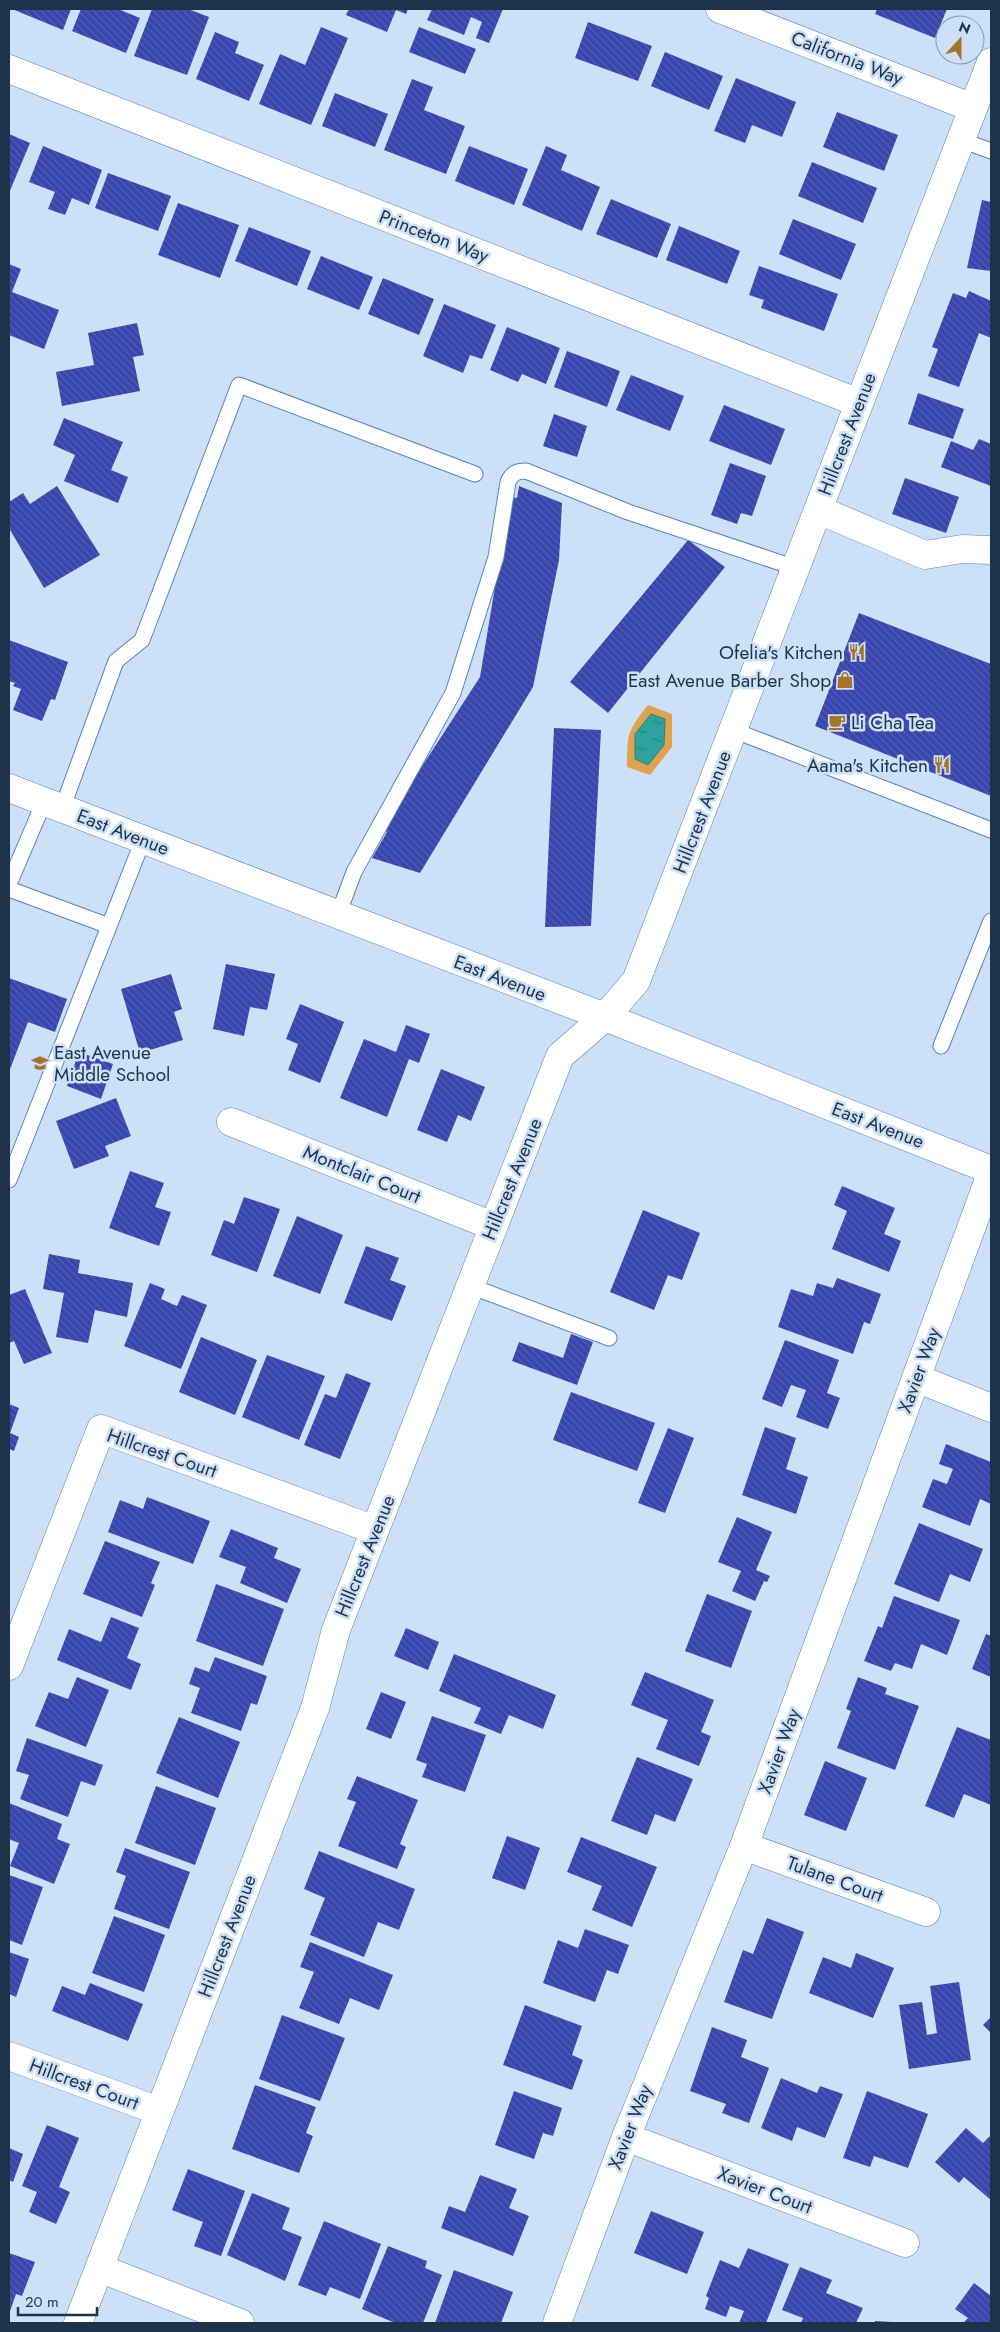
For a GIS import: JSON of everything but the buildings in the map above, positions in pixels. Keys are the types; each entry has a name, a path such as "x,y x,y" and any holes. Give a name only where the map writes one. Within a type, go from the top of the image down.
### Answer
{"street":[{"name":"California Way","path":"720,9 973,108"},
{"name":"Hillcrest Avenue","path":"78,2323 315,1708 336,1630 493,1226 505,1202 560,1056 604,1017 636,981 991,62"},
{"name":"Princeton Way","path":"9,68 859,403"},
{"path":"819,510 925,554 962,549 991,550"},
{"name":"East Avenue","path":"9,788 604,1017 991,1170"},
{"name":"Montclair Court","path":"231,1122 493,1226"},
{"name":"Xavier Way","path":"557,2323 626,2137 744,1846 991,1174"},
{"path":"916,1378 991,1408"},
{"name":"Hillcrest Court","path":"9,1666 102,1429 375,1530"},
{"name":"Tulane Court","path":"744,1846 926,1912"},
{"name":"Hillcrest Court","path":"9,2056 159,2112"},
{"name":"Xavier Court","path":"626,2137 905,2243"},
{"path":"99,2268 240,2323"}],"lane":[{"path":"962,140 991,151"},
{"path":"9,884 53,805 116,661 142,640 239,385 475,474"},
{"path":"338,915 354,872 453,693 496,557 508,482 511,476 518,471 526,471 628,512 796,568"},
{"path":"733,730 991,830"},
{"path":"9,1180 143,840"},
{"path":"9,889 109,926"},
{"path":"941,1046 991,921"},
{"path":"470,1286 609,1338"}],"shaded area":[{"path":"648,705 672,714 672,747 650,775 627,767 627,747 632,728"}],"water":[{"path":"651,714 665,719 664,745 648,765 635,759 635,734"}],"place":[{"name":"Ofelia's Kitchen","path":"857,652"},
{"name":"East Avenue Barber Shop","path":"845,680"},
{"name":"Li Cha Tea","path":"837,722"},
{"name":"Aama's Kitchen","path":"942,765"},
{"name":"East Avenue Middle School","path":"40,1063"}]}
